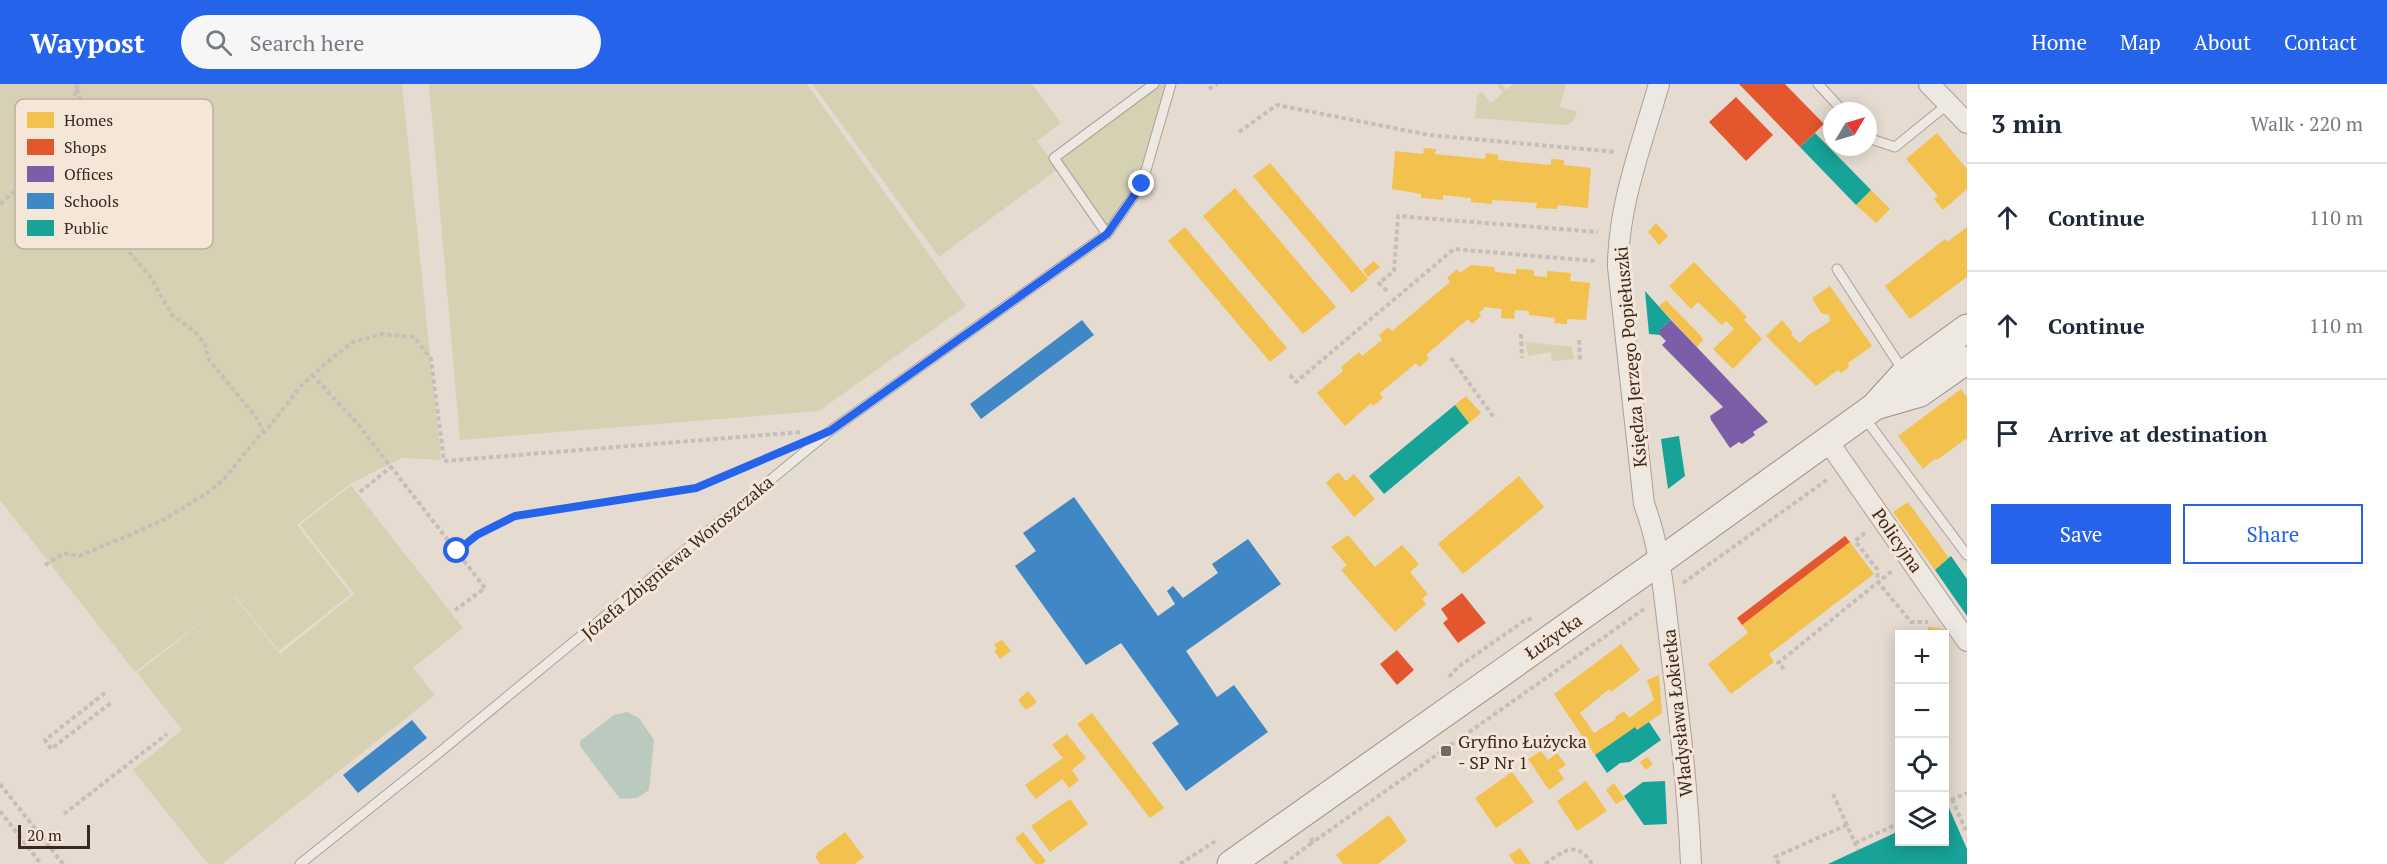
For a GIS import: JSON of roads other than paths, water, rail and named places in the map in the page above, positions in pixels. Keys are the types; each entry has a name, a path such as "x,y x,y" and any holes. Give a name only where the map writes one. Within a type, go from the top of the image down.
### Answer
{"street":[{"name":"Księdza Jerzego Popiełuszki","path":"1659,84 1624,209 1618,248 1618,267 1644,504 1653,526 1660,561"},
{"path":"1929,84 1967,123"},
{"name":"Łużycka","path":"1913,383 1967,328"},
{"name":"Łużycka","path":"1231,864 1868,411 1913,383 1967,360"},
{"name":"Policyjna","path":"1827,440 1967,641"},
{"name":"Władysława Łokietka","path":"1660,561 1677,696 1691,864"}],"lane":[{"path":"1107,234 1054,158 1154,84"},
{"name":"Józefa Zbigniewa Woroszczaka","path":"300,864 830,431 1107,234 1142,184 1171,84"},
{"path":"1818,84 1835,102"},
{"path":"1877,141 1895,147 1948,104"},
{"path":"1837,269 1913,383"},
{"path":"1868,411 1967,555"}],"place":[{"name":"Gryfino Łużycka - SP Nr 1","path":"1446,751"}]}
